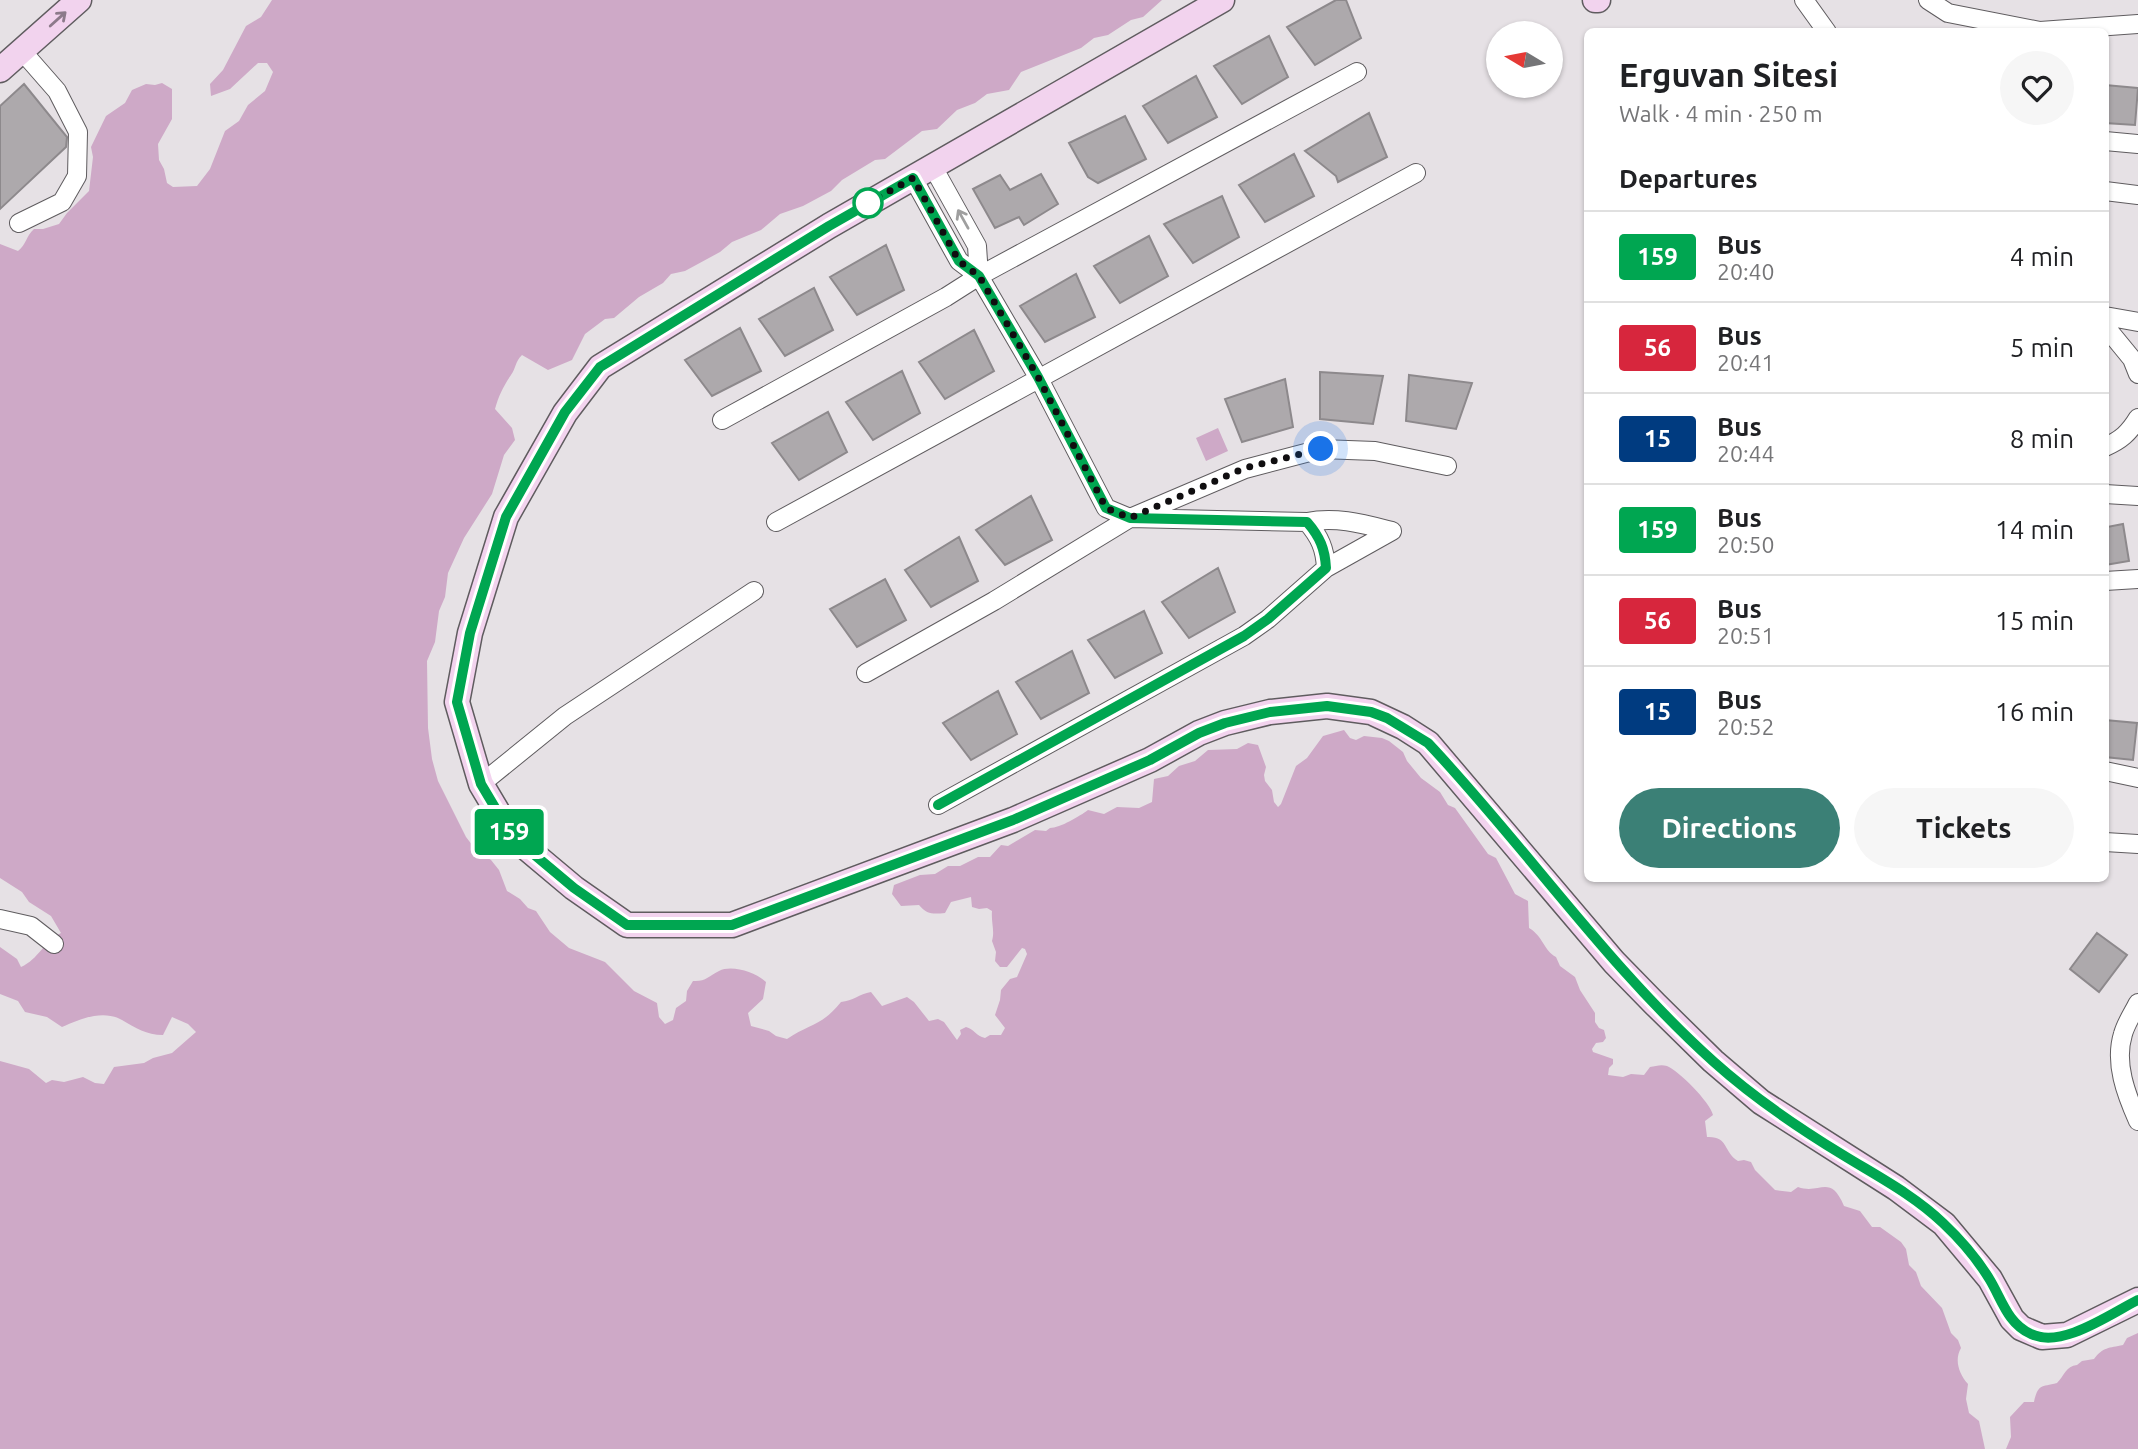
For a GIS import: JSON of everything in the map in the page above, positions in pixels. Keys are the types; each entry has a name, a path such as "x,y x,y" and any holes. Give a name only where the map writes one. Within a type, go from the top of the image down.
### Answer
{"street":[{"path":"0,71 79,0"},
{"path":"1222,0 829,226 600,367 565,412 506,517 470,633 457,702 481,784 512,836 574,888 627,925 732,925 1013,820 1150,760 1199,733 1225,723 1306,707 1327,706 1371,712 1403,727 1428,743 1614,962 1713,1061 1786,1119 1896,1188 1944,1224 1990,1279 2012,1319 2021,1328 2032,1335 2042,1337 2067,1335 2138,1300"},
{"path":"1804,0 1824,28"},
{"path":"1927,0 1948,13 2025,28"},
{"path":"2082,28 2138,24"},
{"path":"19,223 62,202 76,176 78,132 57,91 22,51"},
{"path":"722,420 946,297 979,276 1357,72"},
{"path":"2109,141 2138,144"},
{"path":"923,173 959,261 979,276 1038,377 1106,508 1130,518 1307,522 1325,518 1392,531 1326,568 1268,619 1244,636 938,805"},
{"path":"923,173 977,246 979,276"},
{"path":"776,522 1416,173"},
{"path":"2109,191 2138,195"},
{"path":"2109,317 2138,322"},
{"path":"2109,331 2132,359 2138,374"},
{"path":"2109,445 2130,432 2138,418"},
{"path":"866,673 994,601 1130,518 1245,468 1321,449 1375,451 1447,466"},
{"path":"2109,494 2138,496"},
{"path":"1307,522 1320,537 1326,568"},
{"path":"2109,581 2138,579"},
{"path":"481,784 565,716 754,591"},
{"path":"2109,772 2138,778"},
{"path":"2109,842 2138,844"},
{"path":"0,919 32,926 54,944"},
{"path":"2138,1003 2122,1034 2120,1067 2129,1102 2138,1121"}],"shaded area":[{"path":"272,0 1162,0 1143,17 1131,20 1108,35 1094,38 1081,48 1021,72 1009,90 987,94 975,103 957,110 937,129 922,131 885,159 875,160 842,180 831,191 803,206 780,214 761,230 732,242 720,252 685,271 671,274 663,283 639,297 614,318 605,319 585,334 572,360 548,370 522,355 495,409 512,428 515,440 504,455 492,494 464,538 448,573 435,642 427,661 428,728 432,759 438,781 466,837 476,850 491,860 499,870 507,891 536,911 550,932 569,948 605,962 634,991 657,1003 659,1017 665,1024 673,1020 676,1008 686,1001 687,991 693,981 704,980 719,971 731,968 751,973 766,982 763,999 748,1013 751,1026 776,1036 787,1039 821,1020 841,1002 871,992 882,1006 907,997 929,1021 938,1019 944,1022 957,1040 961,1034 960,1030 966,1027 985,1038 1001,1035 1005,1028 995,1015 1001,990 1010,979 1017,977 1027,954 1025,949 1022,948 1007,967 1000,967 995,961 996,952 992,941 992,911 972,907 971,897 951,902 945,913 931,913 919,905 901,906 892,894 894,885 920,875 935,874 948,866 960,866 978,857 990,857 1001,845 1008,846 1035,830 1046,831 1059,826 1088,810 1104,814 1117,807 1139,808 1152,802 1154,779 1168,776 1179,766 1195,761 1208,750 1237,749 1248,743 1258,745 1266,767 1265,781 1272,790 1274,802 1278,807 1296,766 1307,758 1323,736 1344,730 1350,738 1356,740 1364,736 1382,738 1403,752 1421,778 1440,792 1448,805 1455,808 1488,854 1496,858 1515,894 1528,901 1529,928 1556,957 1560,966 1575,977 1595,1013 1595,1022 1604,1030 1606,1038 1603,1042 1596,1043 1592,1049 1593,1052 1613,1059 1608,1075 1644,1075 1650,1067 1667,1066 1693,1087 1711,1109 1713,1115 1705,1121 1707,1137 1723,1142 1738,1161 1751,1162 1755,1170 1775,1190 1791,1192 1798,1187 1824,1187 1834,1190 1844,1206 1860,1211 1872,1227 1880,1227 1901,1242 1906,1249 1909,1265 1916,1272 1921,1286 1942,1308 1951,1333 1958,1340 1961,1348 1958,1362 1960,1371 1968,1384 1966,1399 1969,1413 1979,1421 1985,1449 0,1449 0,1061 29,1069 46,1083 83,1077 104,1084 114,1067 144,1063 172,1053 196,1032 188,1024 172,1017 163,1035 146,1032 107,1015 84,1018 62,1027 47,1017 25,1012 18,1001 0,994 0,947 17,959 21,967 61,933 51,916 0,878 0,244 18,251 34,229 59,224 89,191 93,157 91,147 106,116 125,103 132,90 146,84 162,83 172,89 172,119 158,144 159,160 167,183 173,187 197,186 210,169 225,131 239,121 248,105 265,91 273,72 267,63 258,63 230,89 211,96 210,84 223,70 246,26 261,17"},
{"path":"1218,428 1228,451 1206,461 1196,438"},
{"path":"2138,1333 2138,1449 2006,1449 2011,1437 2010,1417 2024,1402 2034,1402 2039,1389 2057,1383 2070,1367 2094,1359 2107,1349 2123,1345 2127,1338"}],"building":[{"path":"1336,0 1346,0 1361,38 1315,65 1287,27"},
{"path":"1269,36 1288,77 1242,104 1214,66"},
{"path":"1196,76 1217,117 1168,143 1143,106"},
{"path":"24,84 67,137 66,147 0,209 0,106"},
{"path":"2109,85 2138,88 2135,125 2109,123"},
{"path":"1369,113 1387,157 1338,182 1336,176 1305,151"},
{"path":"1125,116 1146,159 1098,183 1088,177 1069,143"},
{"path":"1294,154 1314,196 1265,222 1239,185"},
{"path":"1041,174 1058,204 1024,225 1019,217 995,228 973,189 1000,175 1010,190"},
{"path":"1222,196 1239,237 1193,263 1164,224"},
{"path":"1149,236 1168,276 1120,303 1094,266"},
{"path":"886,245 904,290 857,315 830,277"},
{"path":"1076,274 1095,317 1045,342 1020,306"},
{"path":"814,288 833,330 785,356 759,319"},
{"path":"740,328 761,371 712,396 685,360"},
{"path":"974,330 994,371 945,399 919,362"},
{"path":"902,371 920,413 873,440 846,402"},
{"path":"1320,372 1383,376 1373,424 1320,419"},
{"path":"1409,375 1472,383 1456,429 1406,421"},
{"path":"1285,379 1293,427 1242,442 1225,399"},
{"path":"828,412 847,452 799,480 772,443"},
{"path":"1031,496 1052,540 1005,565 976,530"},
{"path":"2123,524 2129,561 2109,564 2109,527"},
{"path":"959,537 978,581 931,607 905,570"},
{"path":"1218,568 1235,612 1189,638 1162,602"},
{"path":"885,579 906,620 857,647 830,609"},
{"path":"1144,611 1162,653 1115,678 1088,640"},
{"path":"1072,651 1089,693 1041,719 1016,682"},
{"path":"998,691 1017,734 971,760 943,723"},
{"path":"2109,720 2137,723 2133,760 2109,757"},
{"path":"2097,933 2127,955 2099,992 2070,969"}],"bus line":[{"name":"159","path":"938,805 1244,636 1268,619 1326,568 1320,537 1307,522 1130,518 1106,508 1038,377 979,276 959,261 913,178 829,226 600,367 565,412 506,517 470,633 457,702 481,784 512,836 574,888 627,925 732,925 1013,820 1150,760 1199,733 1225,723 1306,707 1327,706 1371,712 1387,718 1428,743 1614,962 1713,1061 1761,1102 1923,1206 1944,1224 1990,1279 2012,1319 2021,1328 2032,1335 2055,1338 2067,1335 2138,1300"}],"route":[{"path":"868,203 913,178 959,261 979,276 1038,377 1106,508 1130,518 1245,468 1321,449"}]}
